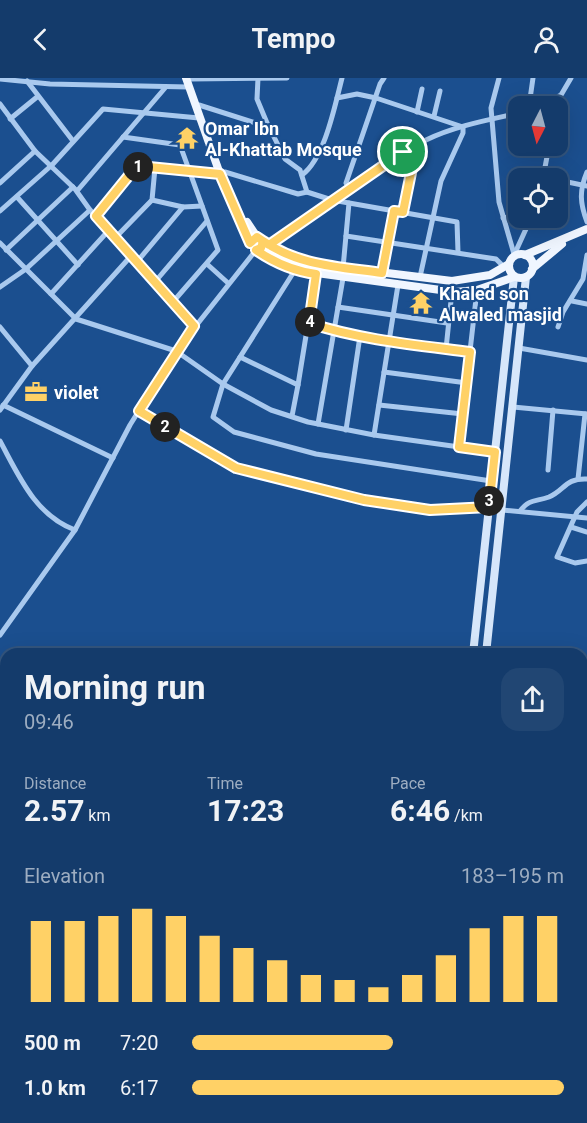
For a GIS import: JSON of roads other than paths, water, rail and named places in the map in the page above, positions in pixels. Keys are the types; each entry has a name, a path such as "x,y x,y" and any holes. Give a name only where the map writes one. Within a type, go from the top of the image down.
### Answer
{"main road":[{"path":"189,81 223,173"},
{"path":"189,81 199,118 223,173 259,243 273,262 316,274 452,291 477,290 514,277 526,277"},
{"path":"259,243 314,264 452,281 490,275 517,255 525,255 587,231"},
{"path":"487,648 526,277 557,246 587,231"},
{"path":"525,255 531,261 532,269"},
{"path":"474,648 514,277 510,272 509,261"},
{"path":"490,275 494,285"},
{"path":"489,507 502,509"}],"street":[{"path":"0,79 165,88 189,81 215,78 287,78"},
{"path":"258,78 257,99 267,123 285,159 300,170 307,192"},
{"path":"302,175 308,170 326,134 342,78"},
{"path":"350,188 346,183 384,78"},
{"path":"498,78 491,108 499,202 509,261"},
{"path":"530,96 533,78"},
{"path":"559,96 571,78"},
{"path":"27,81 73,141"},
{"path":"6,250 38,219 75,189 165,88"},
{"path":"417,112 422,89"},
{"path":"434,116 440,91"},
{"path":"337,98 357,93 463,127"},
{"path":"0,118 8,117 37,97"},
{"path":"0,104 35,151 75,189 136,263 194,326"},
{"path":"199,105 256,123 267,123"},
{"path":"0,211 52,165 103,109 131,109 143,113 199,118"},
{"path":"0,635 75,530 139,411 176,351 259,243 332,200 403,152 428,139 463,127 508,116"},
{"path":"420,277 441,181 463,133 463,127"},
{"path":"123,137 180,145 218,250 172,303"},
{"path":"0,183 35,151"},
{"path":"403,152 414,158 403,212"},
{"path":"96,216 135,168 155,168 190,173 223,173 298,194 307,192 332,200 457,222 458,252"},
{"path":"116,237 152,200 155,168"},
{"path":"587,171 580,205 587,222"},
{"path":"568,182 584,186"},
{"path":"17,197 78,265"},
{"path":"152,200 183,207 202,206"},
{"path":"343,268 349,203"},
{"path":"136,263 183,207"},
{"path":"0,287 26,269 90,210"},
{"path":"382,273 394,211"},
{"path":"503,218 508,217"},
{"path":"154,283 207,221"},
{"path":"509,261 526,228"},
{"path":"51,294 109,230"},
{"path":"346,236 509,261"},
{"path":"0,243 76,319 176,351 223,384 271,410 346,430 495,452"},
{"path":"558,327 562,312 572,301 585,279 587,255"},
{"path":"113,458 2,408 32,366 131,256"},
{"path":"207,264 228,284"},
{"path":"295,270 223,384 213,417 234,432 316,454 491,481"},
{"path":"292,416 316,274"},
{"path":"318,424 343,278"},
{"path":"374,435 398,285"},
{"path":"459,447 477,290"},
{"path":"446,349 452,291"},
{"path":"572,301 587,304"},
{"path":"338,307 447,322"},
{"path":"309,323 360,336 470,352"},
{"path":"0,327 32,366"},
{"path":"346,430 360,336"},
{"path":"519,348 587,360"},
{"path":"240,357 298,385"},
{"path":"384,372 466,383"},
{"path":"379,405 463,414"},
{"path":"513,406 586,414 578,479"},
{"path":"548,470 553,410"},
{"path":"139,411 236,468 364,500 430,510 489,507"},
{"path":"0,441 34,500 56,520 75,530"},
{"path":"520,511 529,501 551,496 564,484 578,479 587,479"},
{"path":"587,502 575,517 556,556 575,563 587,561"},
{"path":"502,509 537,515 587,518"},
{"path":"571,526 587,532"}],"place":[{"name":"Omar Ibn Al-Khattab Mosque","path":"187,138"},
{"name":"Khaled son Alwaled masjid","path":"421,303"},
{"name":"violet","path":"36,392"}]}
